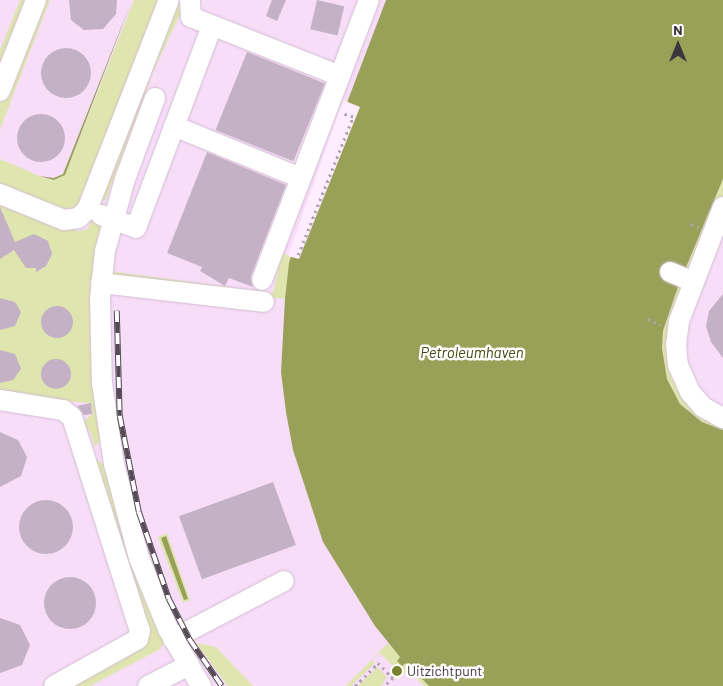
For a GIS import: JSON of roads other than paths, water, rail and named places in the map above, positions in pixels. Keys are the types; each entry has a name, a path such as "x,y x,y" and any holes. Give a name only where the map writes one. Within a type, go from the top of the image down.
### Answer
{"street":[{"path":"0,91 36,0"},
{"path":"0,194 64,220 78,218 87,210 169,0"},
{"path":"190,0 191,17 340,76"},
{"path":"262,280 369,0"},
{"path":"87,210 111,224 136,228 212,26"},
{"path":"156,98 111,224 101,283 102,369 111,450 139,558 173,639 201,686"},
{"path":"174,126 302,178"},
{"path":"723,207 692,281 676,331 678,365 695,400 723,418"},
{"path":"670,272 692,281"},
{"path":"101,283 264,302"},
{"path":"0,400 68,412 84,455 141,635 54,686"},
{"path":"84,455 111,450"},
{"path":"173,639 284,580"},
{"path":"148,686 189,665"}],"water":[{"path":"132,0 65,175 54,180 39,176 54,178 63,174"},
{"name":"Petroleumhaven","path":"386,0 723,0 723,179 679,284 663,331 662,348 667,379 680,404 702,422 723,430 723,686 429,686 406,663 402,666 397,661 400,657 375,626 323,542 293,450 281,372 289,263 305,213"},
{"path":"166,536 188,599 184,600 161,538"}],"railway":[{"path":"117,311 120,416 139,512 169,599 190,640 222,686"}],"place":[{"name":"Uitzichtpunt","path":"397,671"}]}
